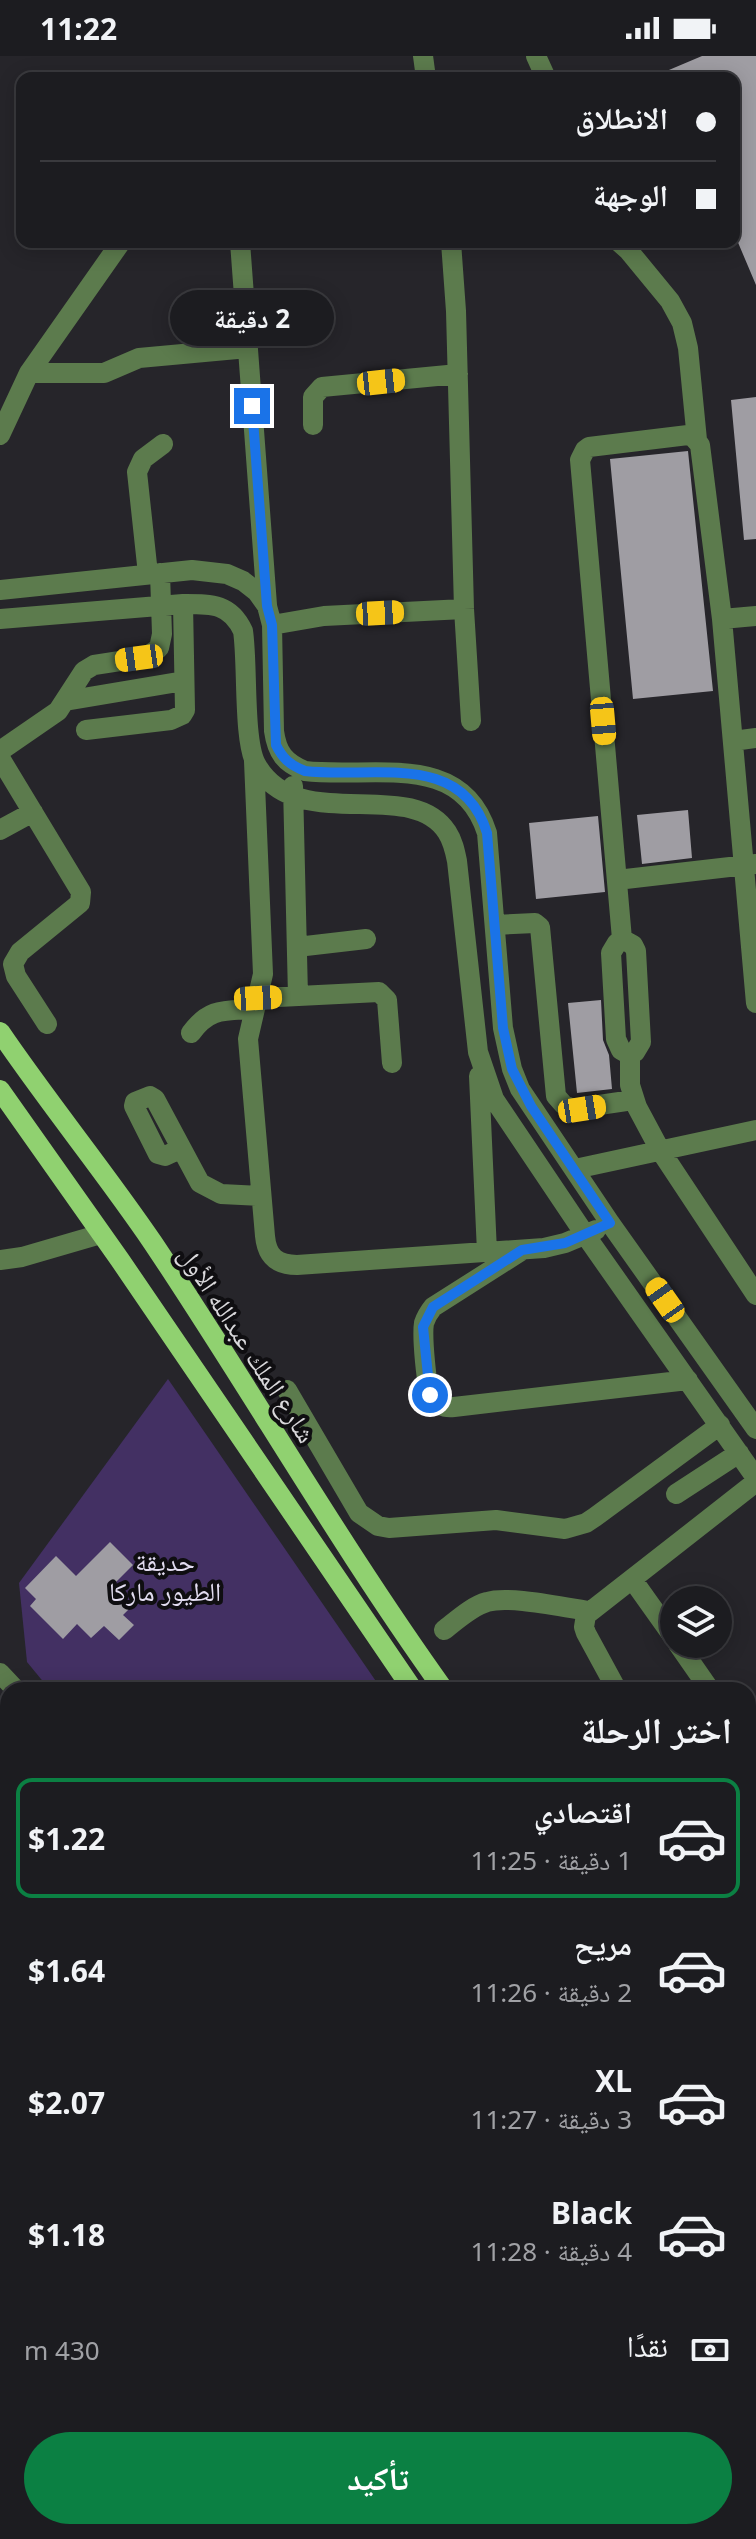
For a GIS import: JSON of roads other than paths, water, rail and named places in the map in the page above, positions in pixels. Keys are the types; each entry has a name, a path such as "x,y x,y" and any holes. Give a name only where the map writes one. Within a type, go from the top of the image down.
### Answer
{"main road":[{"name":"شارع الملك عبدالله الأول","path":"0,1032 152,1241 381,1601 438,1682"},
{"path":"0,1090 408,1682"}],"street":[{"path":"0,435 29,373 117,248"},
{"path":"240,248 270,616 276,745 282,757 292,766 320,773 436,777 454,785 481,814 503,1028 512,1069 531,1106 610,1223 756,1429"},
{"path":"451,248 471,721"},
{"path":"626,248 670,301 682,323 688,348 750,865 756,1003"},
{"path":"29,373 104,373 139,358 248,348"},
{"path":"313,425 313,397 322,387 458,374"},
{"path":"697,440 683,435 595,446 585,450 580,460 622,939 633,945 636,951 641,1042 630,1055 633,1100 660,1150 756,1295"},
{"path":"0,751 49,718 65,701 76,680 94,665 146,657 153,654 162,641 162,605 137,472 143,459 163,444"},
{"path":"7,590 192,570 227,574 243,581 257,592 270,616"},
{"path":"91,580 78,587 74,595 78,605 92,610"},
{"path":"7,590 25,593 30,600 28,610 9,618"},
{"path":"86,730 177,719 185,710 183,604"},
{"path":"9,618 209,604 237,617 243,631 254,761 263,974 248,1039 266,1247 278,1263 287,1265 544,1248 586,1236 610,1223"},
{"path":"270,616 464,609"},
{"path":"722,619 756,616"},
{"path":"65,701 184,681"},
{"path":"733,741 756,738"},
{"path":"0,758 82,898 76,907 20,952 13,964 16,976 47,1024"},
{"path":"254,761 264,776 293,796 332,803 408,807 423,811 447,831 453,844 478,1052 487,1252"},
{"path":"292,766 298,996"},
{"path":"0,830 33,812"},
{"path":"617,880 750,865"},
{"path":"463,916 531,922 540,927 556,1096 563,1104 572,1109 633,1100"},
{"path":"297,947 366,939"},
{"path":"191,1033 211,1013 298,996 373,992 384,995 387,1000 392,1063"},
{"path":"478,1052 494,1099 756,1480 586,1615 584,1627 613,1682"},
{"path":"575,1169 756,1130"},
{"path":"180,1149 194,1175 210,1190 221,1194 261,1196"},
{"path":"0,1260 22,1257 101,1234"},
{"path":"522,1250 433,1307 427,1316 423,1327 430,1395 440,1405 454,1407 688,1380"},
{"path":"287,1390 359,1513 368,1521 389,1528 481,1520 511,1521 553,1529 575,1527 595,1517 720,1425"},
{"path":"676,1494 739,1453"},
{"path":"632,1579 660,1618"},
{"path":"444,1630 481,1604 499,1600 590,1611"},
{"path":"688,1658 704,1682"}],"park label":[{"name":"حديقة الطيور ماركا","path":"165,1576"}]}
